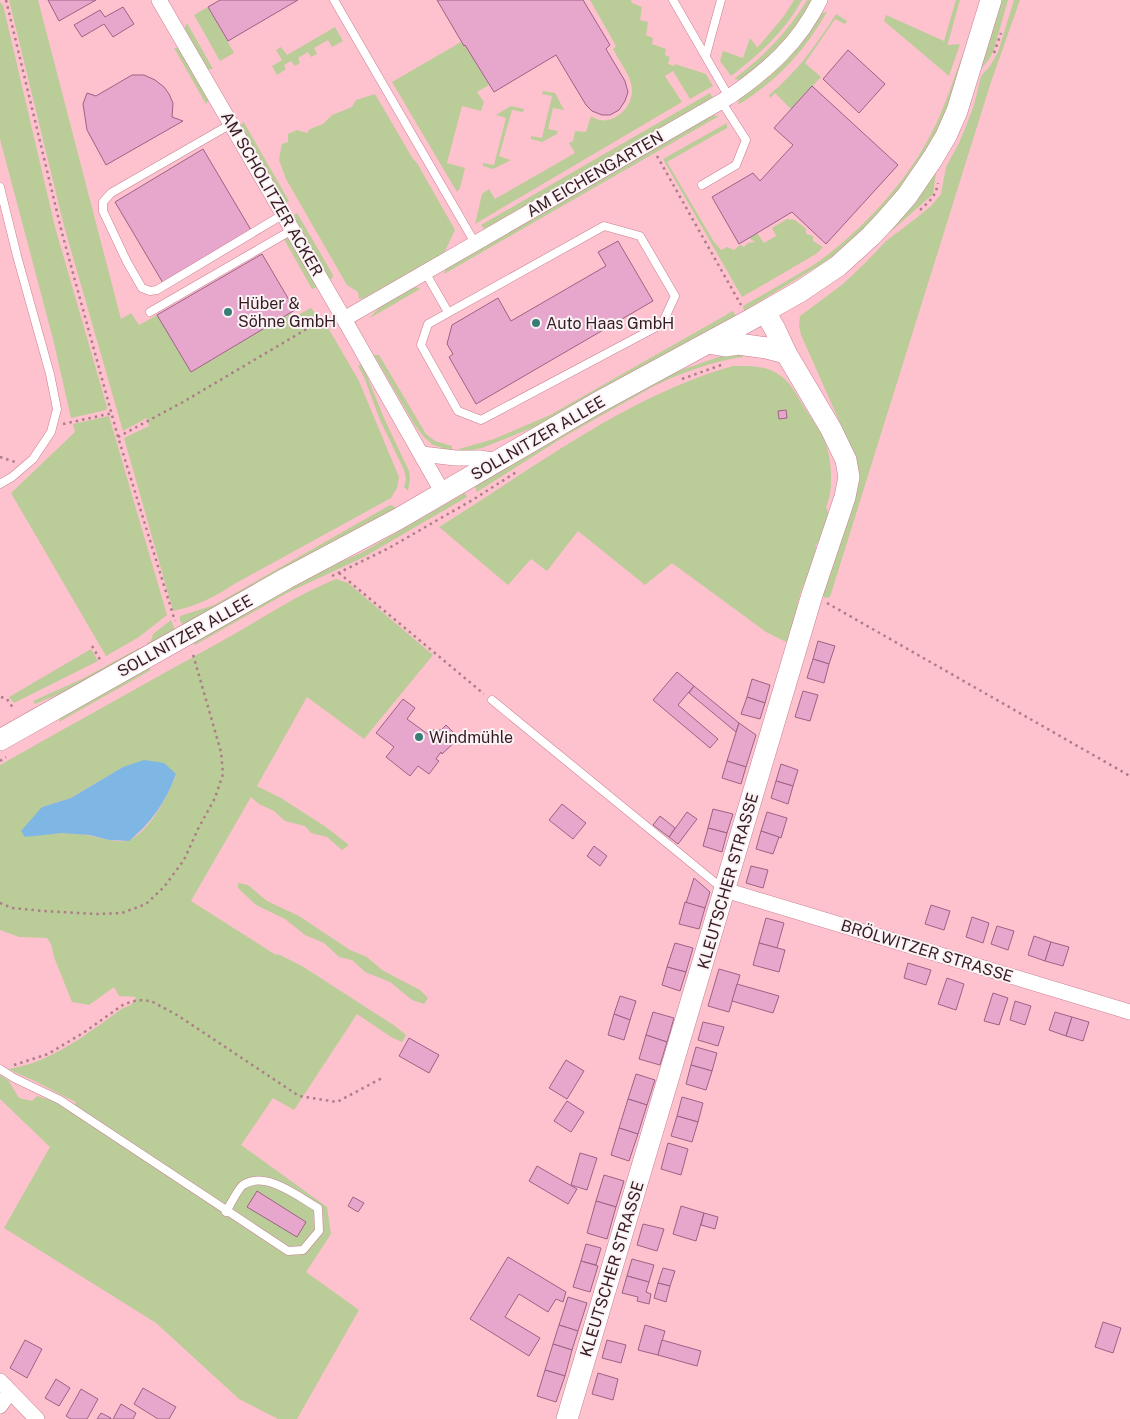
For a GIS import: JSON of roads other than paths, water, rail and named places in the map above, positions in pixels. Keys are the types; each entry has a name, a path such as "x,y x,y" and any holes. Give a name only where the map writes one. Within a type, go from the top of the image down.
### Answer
{"main road":[{"name":"SOLLNITZER ALLEE","path":"0,740 287,578 362,539 597,403 765,312 838,266 871,236 906,196 946,136 956,111 991,0"},
{"name":"KLEUTSCHER STRASSE","path":"567,1419 812,595 845,497 849,477 846,460 832,430 786,353 765,312"},
{"path":"708,343 725,346 738,344 786,353"}],"street":[{"name":"AM SCHOLITZER ACKER","path":"159,0 342,314 443,493"},
{"name":"AM EICHENGARTEN","path":"342,314 425,272 725,99 774,64 805,27 820,0"},
{"path":"422,454 498,461"},
{"name":"BRÖLWITZER STRASSE","path":"725,890 1130,1012"},
{"path":"0,1406 5,1387"},
{"path":"5,1387 37,1419"}],"lane":[{"path":"334,0 422,155 475,243"},
{"path":"673,0 706,55 725,99 746,140 736,165 702,185"},
{"path":"706,55 721,0"},
{"path":"231,124 111,193 103,202 103,211 142,288 150,291 157,290 284,214"},
{"path":"0,188 50,374 57,409 51,432 33,458 12,477 0,484"},
{"path":"604,226 640,236 675,296 662,324 481,420 458,410 421,345 428,324 448,312 604,226"},
{"path":"150,312 292,230"},
{"path":"425,272 448,312"},
{"path":"492,700 725,890"},
{"path":"0,1069 60,1100 226,1212 288,1251 303,1250 319,1231 318,1208 276,1184 260,1180 242,1186 226,1212"}],"water":[{"path":"144,760 164,763 176,774 168,794 157,811 129,841 62,833 25,837 21,831 42,807 71,798 123,767"}],"place":[{"name":"Hüber & Söhne GmbH","path":"228,312"},
{"name":"Auto Haas GmbH","path":"536,323"},
{"name":"Windmühle","path":"419,737"}]}
